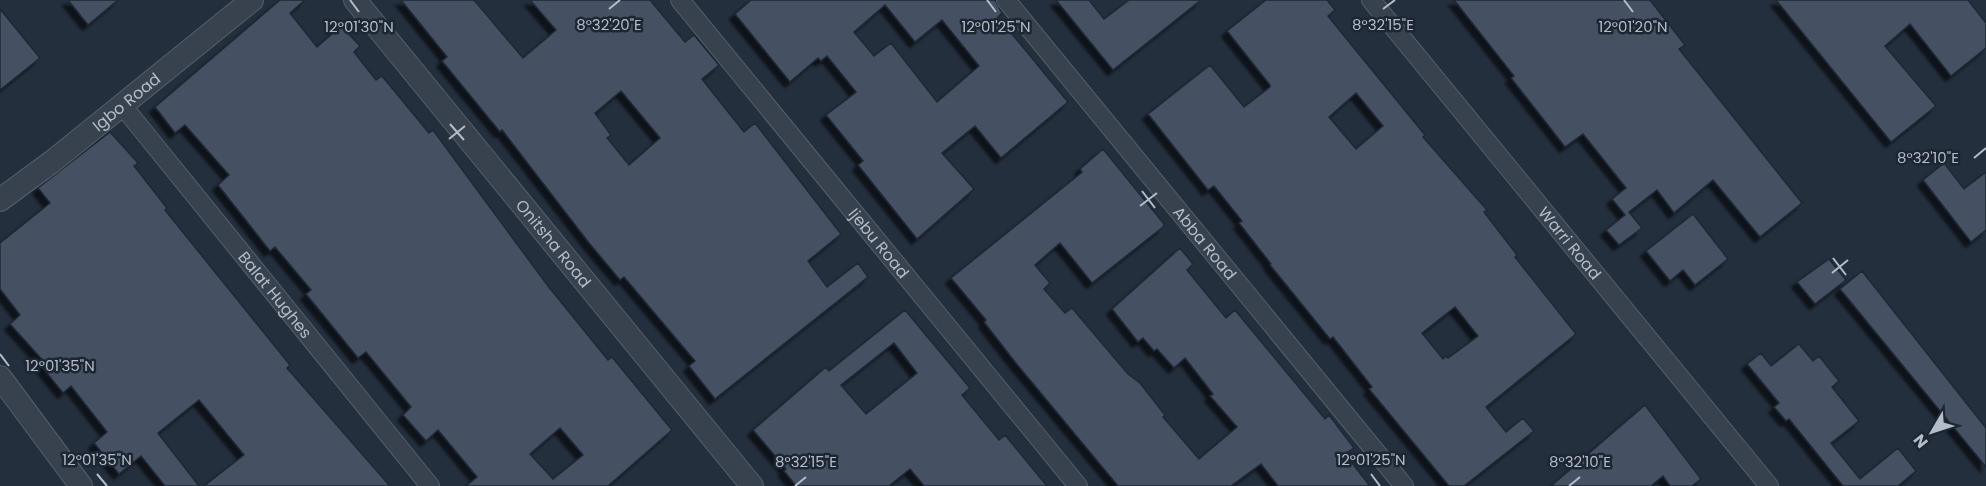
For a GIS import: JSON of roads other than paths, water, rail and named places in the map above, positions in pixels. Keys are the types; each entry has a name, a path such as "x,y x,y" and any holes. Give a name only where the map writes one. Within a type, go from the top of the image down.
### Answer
{"street":[{"name":"Igbo Road","path":"0,200 252,0"},
{"name":"Onitsha Road","path":"355,0 752,486"},
{"name":"Ijebu Road","path":"680,0 1078,486"},
{"name":"Abba Road","path":"1006,0 1404,486"},
{"name":"Warri Road","path":"1371,0 1769,486"},
{"name":"Balat Hughes","path":"122,105 430,486"},
{"path":"0,377 81,486"}]}
